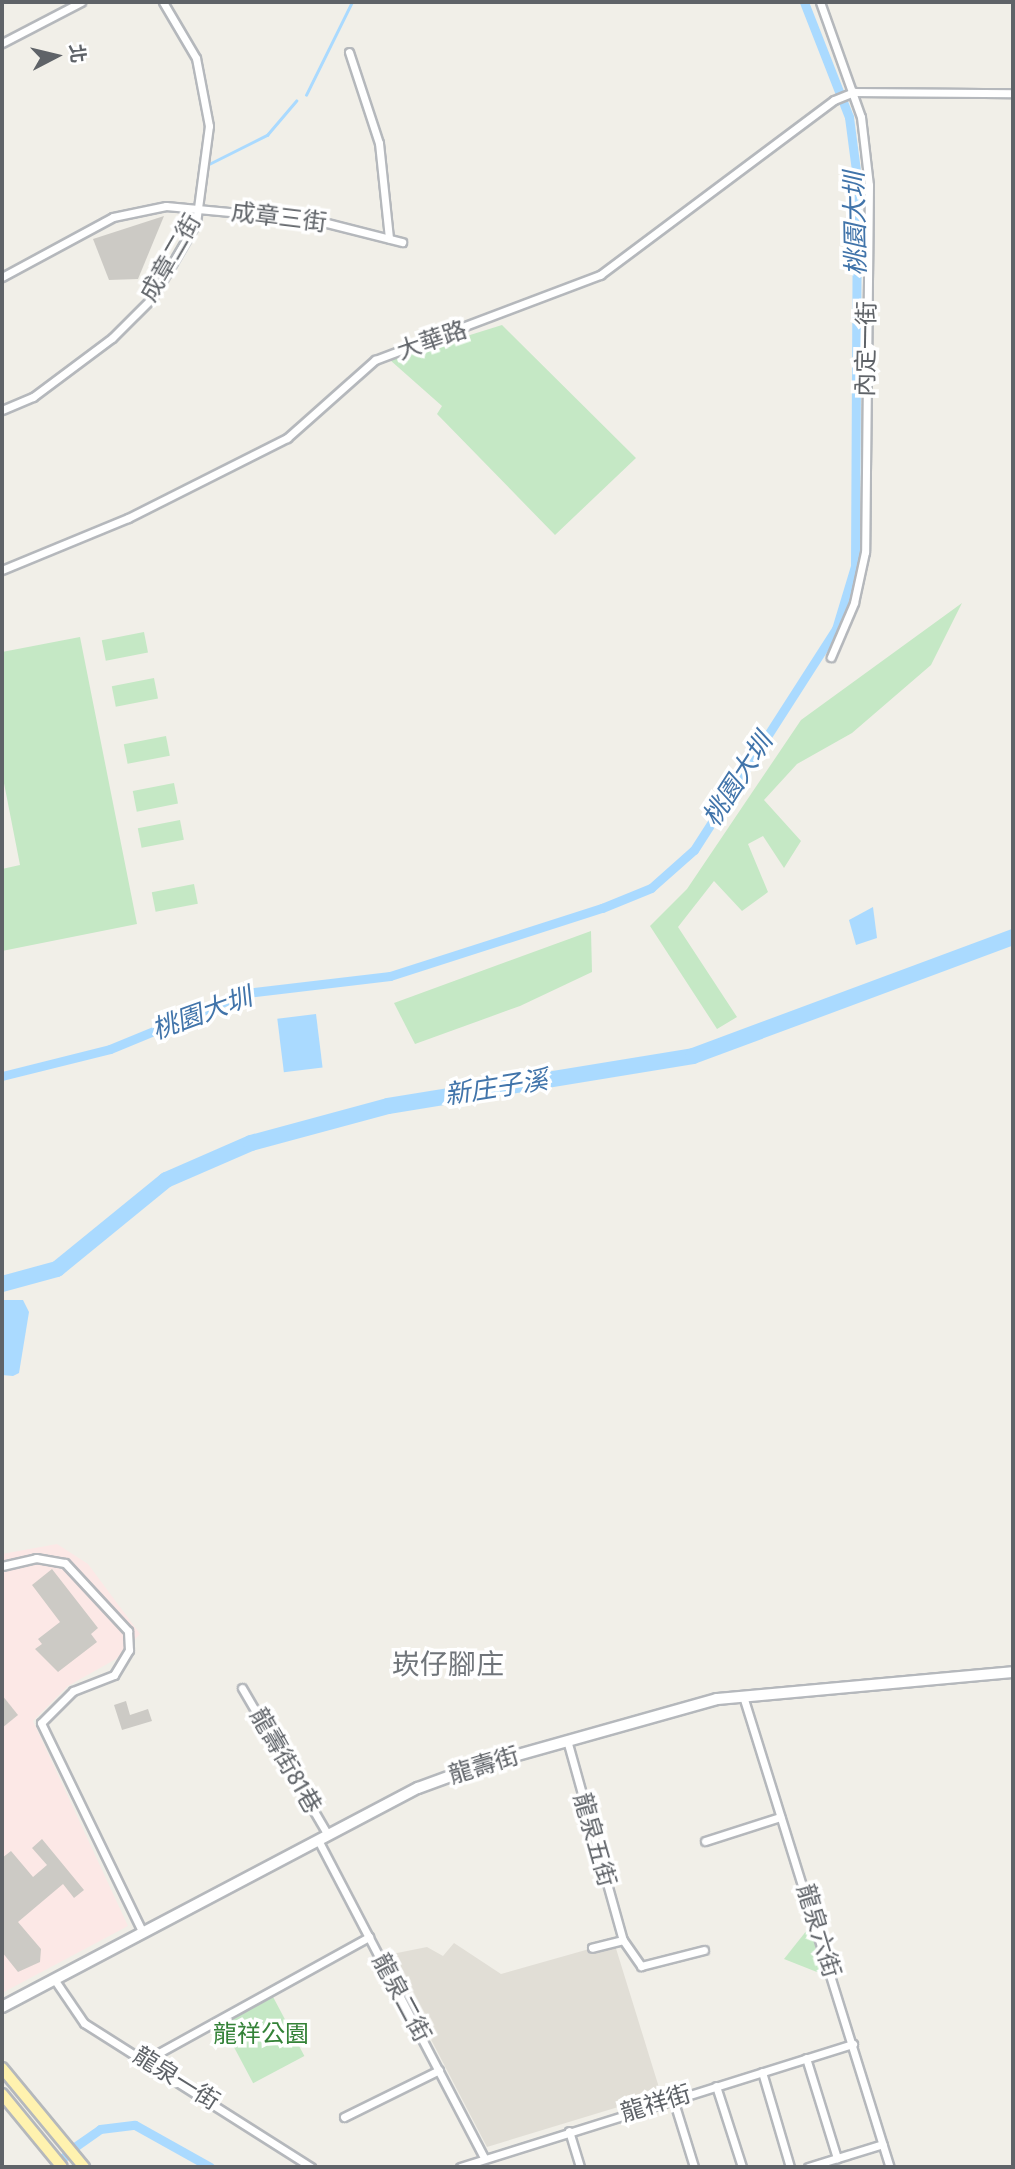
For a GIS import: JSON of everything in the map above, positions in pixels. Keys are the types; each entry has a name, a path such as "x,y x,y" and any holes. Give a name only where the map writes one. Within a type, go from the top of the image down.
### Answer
{"main road":[{"path":"2,2068 84,2167"},
{"path":"2,2094 62,2167"}],"street":[{"path":"2,43 81,2"},
{"name":"成章二街","path":"2,410 33,397 112,338 152,298 200,209 209,126 196,58 163,2"},
{"name":"內定一街","path":"820,2 854,92 869,185 865,552 854,603 831,657"},
{"path":"349,52 379,142 389,238"},
{"path":"854,92 1013,93"},
{"name":"大華路","path":"2,570 21,567 287,438 375,360 600,275 834,100 854,92"},
{"name":"成章三街","path":"2,277 113,217 166,206 315,220 402,242"},
{"path":"2,1566 36,1558 65,1563 128,1631 129,1650 114,1675 73,1691 41,1723 143,1933"},
{"name":"龍壽街","path":"2,2007 428,1783 567,1740 743,1696 1013,1672"},
{"name":"龍壽街81巷","path":"242,1688 323,1838"},
{"name":"龍泉六街","path":"743,1696 890,2167"},
{"name":"龍泉五街","path":"567,1740 623,1940 640,1966 704,1950"},
{"path":"705,1841 780,1817"},
{"name":"龍泉二街","path":"323,1838 369,1937 484,2157"},
{"path":"146,2060 369,1937"},
{"path":"592,1948 623,1940"},
{"name":"龍泉一街","path":"54,1979 74,2014 312,2167"},
{"name":"龍祥街","path":"460,2167 484,2157 853,2044"},
{"path":"806,2058 837,2158"},
{"path":"344,2117 439,2070"},
{"path":"762,2072 790,2167"},
{"path":"716,2086 742,2167"},
{"path":"673,2099 694,2167"},
{"path":"569,2131 580,2167"},
{"path":"808,2167 883,2144"}],"shaded area":[{"path":"57,1544 88,1564 140,1634 116,1659 68,1686 33,1721 128,1926 2,1993 2,1554"},
{"path":"614,1942 661,2094 487,2147 387,1955 427,1947 443,1956 454,1943 501,1974"}],"green space":[{"path":"502,325 636,458 555,535 437,414 442,406 390,360"},
{"path":"962,603 931,665 852,733 797,764 764,800 801,841 784,868 763,836 748,844 768,892 742,911 714,881 678,927 737,1017 717,1029 650,926 687,889 801,720"},
{"path":"144,632 148,653 106,661 102,640"},
{"path":"80,637 137,924 2,951 2,869 20,865 2,773 2,652"},
{"path":"154,678 158,699 116,707 112,686"},
{"path":"166,736 170,756 128,764 124,744"},
{"path":"174,783 178,804 137,812 133,791"},
{"path":"180,820 184,840 142,848 138,828"},
{"path":"194,884 198,904 156,912 152,892"},
{"path":"591,931 592,972 520,1006 415,1044 394,1003"},
{"path":"811,1925 827,1976 784,1959"},
{"name":"龍祥公園","path":"272,1995 304,2056 253,2083 221,2022"}],"water":[{"path":"873,907 877,938 856,945 849,920"},
{"path":"316,1014 323,1068 284,1072 277,1019"},
{"path":"2,1300 23,1300 29,1312 19,1373 13,1376 2,1375"}],"building":[{"path":"164,216 138,279 109,280 93,239"},
{"path":"52,1569 98,1628 91,1634 97,1642 58,1672 35,1649 42,1644 38,1639 60,1622 32,1585"},
{"path":"2,1695 18,1715 2,1728"},
{"path":"126,1701 130,1715 148,1709 152,1721 122,1730 114,1705"},
{"path":"42,1839 84,1890 74,1898 63,1884 18,1922 41,1949 40,1962 18,1972 2,1952 2,1858 11,1851 33,1877 47,1865 32,1848"}],"waterway":[{"path":"306,95 352,2"},
{"name":"桃園大圳","path":"2,1076 110,1049 246,993 390,976 602,908 651,888 694,850 836,629 855,566 857,178 849,117 804,2"},
{"path":"209,164 267,135 296,101"},
{"name":"新庄子溪","path":"2,1284 57,1269 166,1180 251,1143 388,1106 693,1056 1013,937"},
{"path":"76,2146 100,2129 135,2125 210,2167"}],"district":[{"name":"崁仔腳庄","path":"448,1665"}]}
